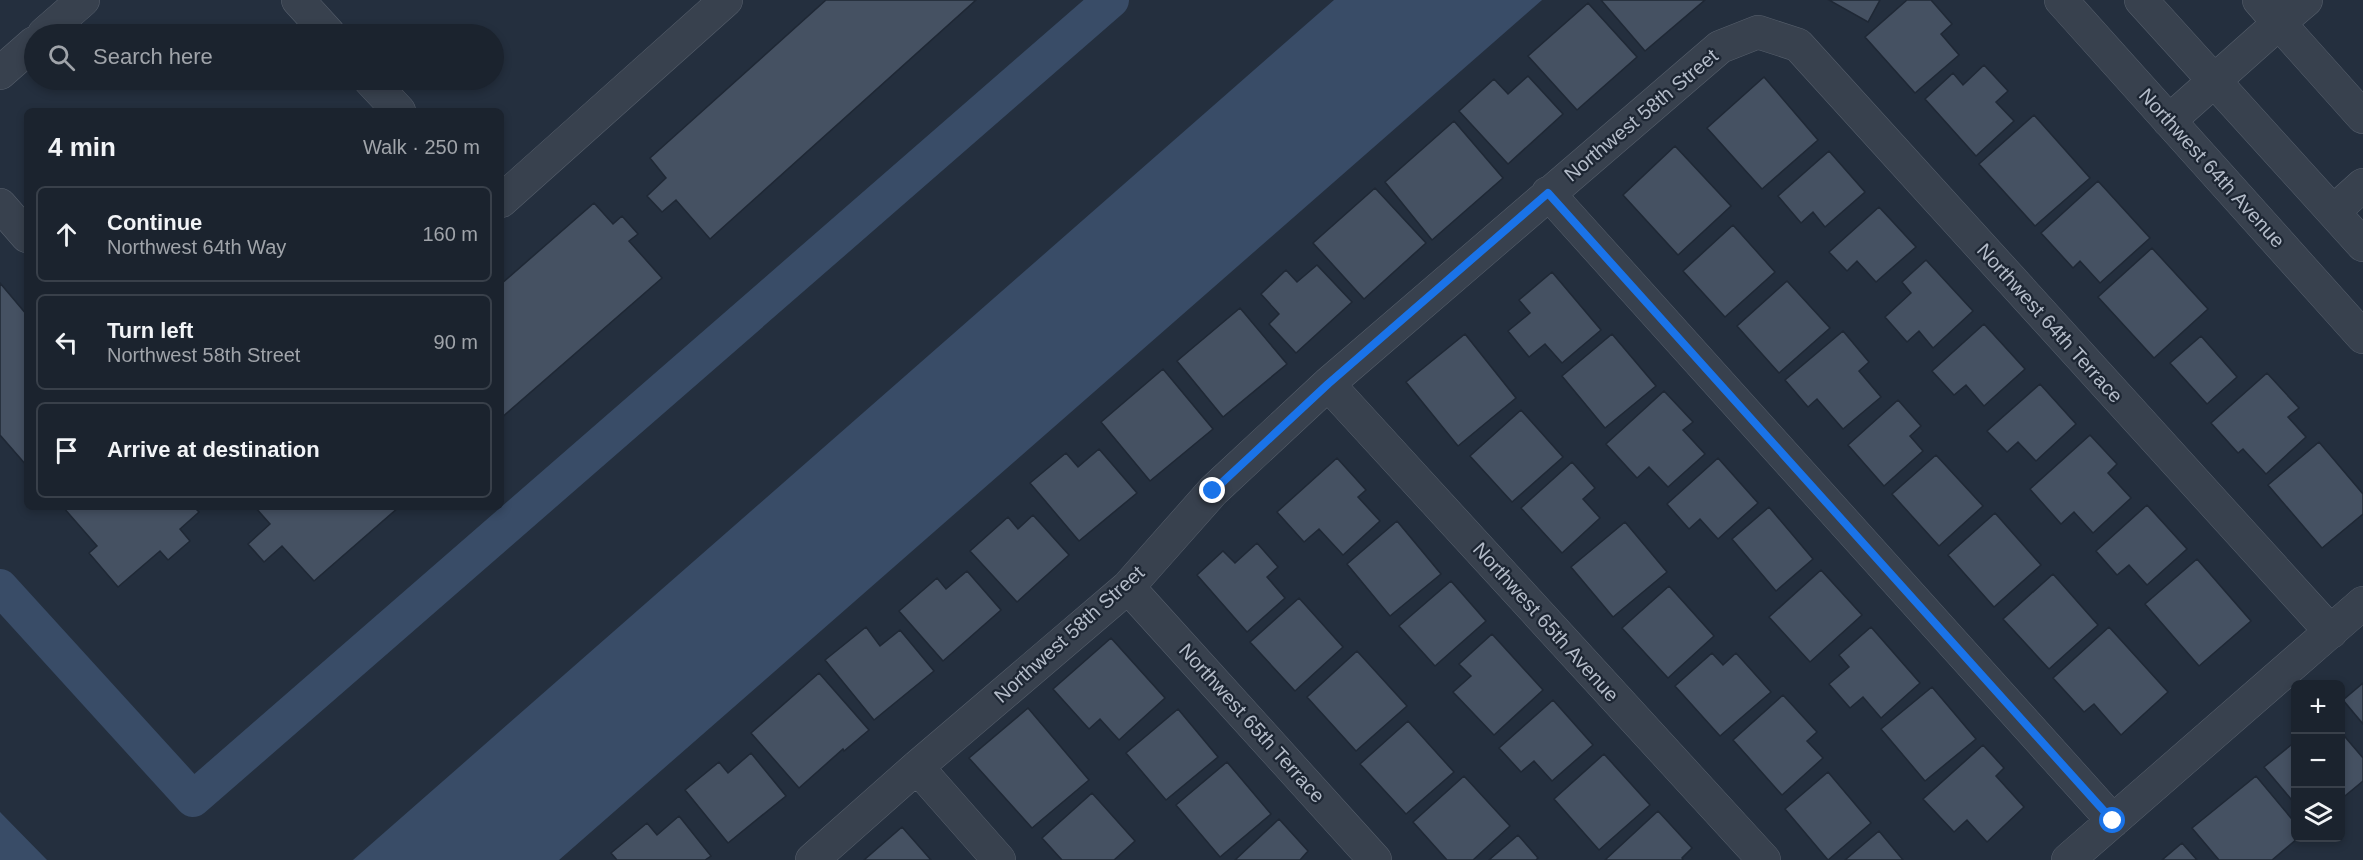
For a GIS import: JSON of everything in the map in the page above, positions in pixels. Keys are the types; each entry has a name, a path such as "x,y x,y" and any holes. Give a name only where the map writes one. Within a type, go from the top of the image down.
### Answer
{"street":[{"path":"55,24 83,0"},
{"path":"298,0 321,24"},
{"path":"504,198 726,0"},
{"name":"Northwest 64th Avenue","path":"2061,0 2363,337"},
{"path":"2141,0 2363,245"},
{"path":"2169,121 2214,80 2269,11 2306,0"},
{"path":"2269,11 2363,117"},
{"name":"Northwest 58th Street","path":"812,860 916,767 1128,587 1213,491 1328,384 1720,47 1758,32"},
{"name":"Northwest 64th Terrace","path":"1758,32 1798,45 2331,632"},
{"path":"0,73 24,51"},
{"path":"379,90 396,108"},
{"path":"2333,212 2363,185"},
{"path":"1548,193 2113,821"},
{"path":"0,206 24,233"},
{"name":"Northwest 65th Avenue","path":"1328,384 1764,860"},
{"name":"Northwest 65th Terrace","path":"1128,587 1375,860"},
{"path":"2068,860 2363,603"},
{"path":"916,767 999,860"}],"water":[{"path":"1334,0 1542,0 559,860 353,860"},
{"path":"0,812 47,860 0,860"}],"building":[{"path":"826,0 976,0 710,239 676,200 662,212 647,196 666,178 650,158"},
{"path":"1601,0 1705,0 1645,51"},
{"path":"1829,0 1880,0 1868,22"},
{"path":"1907,0 1931,0 1952,24 1941,34 1959,55 1915,93 1865,37"},
{"path":"1588,3 1637,57 1577,110 1528,56"},
{"path":"1984,65 2008,91 1996,102 2014,121 1976,156 1925,99 1953,73 1963,85"},
{"path":"1528,76 1563,114 1508,164 1459,111 1494,79 1508,94"},
{"path":"1764,77 1818,140 1762,189 1707,128"},
{"path":"2034,115 2090,178 2035,226 1979,164"},
{"path":"1454,121 1503,178 1432,240 1385,182"},
{"path":"1675,146 1731,206 1678,255 1623,195"},
{"path":"1829,151 1865,192 1825,227 1813,212 1801,223 1778,196"},
{"path":"2098,181 2150,238 2100,283 2080,261 2073,268 2041,233"},
{"path":"1375,188 1426,243 1364,299 1313,243"},
{"path":"594,203 613,224 622,216 638,234 629,241 662,278 504,415 504,281"},
{"path":"1879,207 1916,247 1876,282 1857,261 1847,271 1829,252"},
{"path":"1733,225 1775,272 1725,317 1683,271"},
{"path":"2152,248 2208,309 2154,358 2098,297"},
{"path":"1926,260 1973,311 1933,348 1919,331 1907,342 1885,317 1911,293 1902,282"},
{"path":"1317,265 1352,302 1296,353 1269,324 1279,314 1261,294 1286,270 1297,282"},
{"path":"1552,272 1601,330 1562,363 1545,344 1529,357 1508,331 1530,313 1519,300"},
{"path":"1787,281 1830,328 1779,373 1737,326"},
{"path":"0,283 24,311 24,463 0,435"},
{"path":"1240,308 1287,364 1223,417 1177,361"},
{"path":"1984,324 2025,369 1984,406 1966,385 1954,395 1932,371"},
{"path":"1843,331 1869,362 1859,371 1881,397 1843,429 1817,399 1808,407 1785,380"},
{"path":"1465,334 1516,398 1458,446 1406,382"},
{"path":"1612,334 1656,386 1605,428 1562,376"},
{"path":"2201,336 2237,377 2207,404 2170,363"},
{"path":"1163,369 1213,429 1150,481 1101,422"},
{"path":"2267,373 2299,408 2288,417 2306,437 2266,474 2243,449 2238,453 2211,423"},
{"path":"2040,384 2076,424 2036,461 2018,442 2007,452 1987,431"},
{"path":"1664,391 1693,422 1683,430 1705,454 1668,487 1649,467 1637,478 1606,444"},
{"path":"1898,400 1921,426 1910,436 1923,451 1884,486 1848,445"},
{"path":"1521,410 1563,457 1512,502 1470,456"},
{"path":"2090,435 2117,464 2108,473 2131,498 2093,533 2074,512 2061,524 2030,489"},
{"path":"2319,442 2363,494 2363,514 2322,548 2268,485"},
{"path":"1099,449 1137,493 1079,541 1030,483 1066,453 1078,467"},
{"path":"1936,455 1983,506 1939,546 1892,494"},
{"path":"1337,458 1366,490 1358,497 1380,521 1343,555 1319,529 1304,542 1277,512"},
{"path":"1718,458 1758,503 1718,539 1700,519 1689,529 1667,504"},
{"path":"1572,462 1595,488 1583,499 1600,518 1562,553 1521,508"},
{"path":"2147,505 2187,549 2147,585 2129,565 2117,575 2096,551"},
{"path":"1769,507 1813,559 1776,591 1732,539"},
{"path":"66,510 197,510 199,512 180,529 190,541 168,560 160,551 118,587 89,553 97,546"},
{"path":"258,510 396,510 314,581 282,546 264,562 248,544 270,524"},
{"path":"1995,513 2041,565 1994,607 1948,555"},
{"path":"1033,515 1069,555 1017,602 970,551 1008,517 1018,529"},
{"path":"1397,521 1441,574 1390,616 1347,564"},
{"path":"1625,522 1667,572 1613,617 1571,567"},
{"path":"1257,543 1278,567 1267,577 1285,598 1247,632 1197,575 1223,551 1235,563"},
{"path":"2197,559 2251,621 2199,666 2145,604"},
{"path":"1821,570 1862,615 1810,662 1769,617"},
{"path":"967,571 1001,610 943,661 899,611 937,578 946,589"},
{"path":"2053,574 2098,625 2049,669 2003,619"},
{"path":"1451,581 1486,621 1435,666 1399,626"},
{"path":"1669,586 1714,636 1668,678 1622,628"},
{"path":"1299,598 1343,647 1295,691 1250,642"},
{"path":"866,627 880,646 900,630 934,671 874,720 825,660"},
{"path":"1871,627 1920,683 1881,718 1863,697 1850,708 1829,684 1849,667 1839,655"},
{"path":"2109,627 2168,692 2121,735 2094,704 2084,712 2053,678"},
{"path":"1492,634 1543,690 1494,735 1453,692 1471,676 1459,664"},
{"path":"1111,638 1165,698 1119,740 1100,719 1089,729 1053,689"},
{"path":"1357,651 1407,706 1356,751 1307,697"},
{"path":"1712,653 1723,665 1736,653 1771,692 1720,736 1675,686"},
{"path":"819,673 869,730 844,751 843,749 799,788 751,733"},
{"path":"2363,683 2363,724 2345,702 2345,698"},
{"path":"1932,687 1976,739 1925,781 1881,729"},
{"path":"1783,695 1817,732 1807,741 1823,758 1782,795 1733,740"},
{"path":"1553,700 1593,745 1552,781 1534,761 1521,772 1499,748"},
{"path":"1028,708 1089,780 1032,828 969,758"},
{"path":"1178,709 1218,757 1166,800 1126,753"},
{"path":"1408,721 1454,772 1406,814 1360,764"},
{"path":"2345,737 2363,758 2363,781 2345,796"},
{"path":"1983,745 2004,768 1996,776 2024,807 1987,842 1967,820 1954,832 1923,799"},
{"path":"2291,745 2291,799 2264,767"},
{"path":"751,753 786,796 728,843 685,790 719,762 728,773"},
{"path":"1604,754 1650,805 1599,850 1554,799"},
{"path":"1227,762 1271,814 1220,857 1176,805"},
{"path":"1828,772 1871,823 1828,860 1785,809"},
{"path":"1464,776 1510,826 1473,860 1447,860 1413,822"},
{"path":"2256,776 2291,818 2291,842 2293,842 2272,860 2219,860 2192,828"},
{"path":"1092,793 1135,841 1114,860 1062,860 1042,838"},
{"path":"1658,811 1692,848 1682,858 1683,860 1605,860"},
{"path":"679,816 711,856 705,860 617,860 611,853 647,823 657,835"},
{"path":"1279,819 1308,851 1300,860 1235,860"},
{"path":"902,827 931,860 864,860"},
{"path":"1879,831 1903,860 1845,860"},
{"path":"1518,835 1538,858 1536,860 1489,860"},
{"path":"2182,843 2197,860 2162,860"}],"waterway":[{"path":"0,587 193,799 1111,0"}],"route":[{"path":"1213,491 1328,384 1548,193 2113,821"}]}
